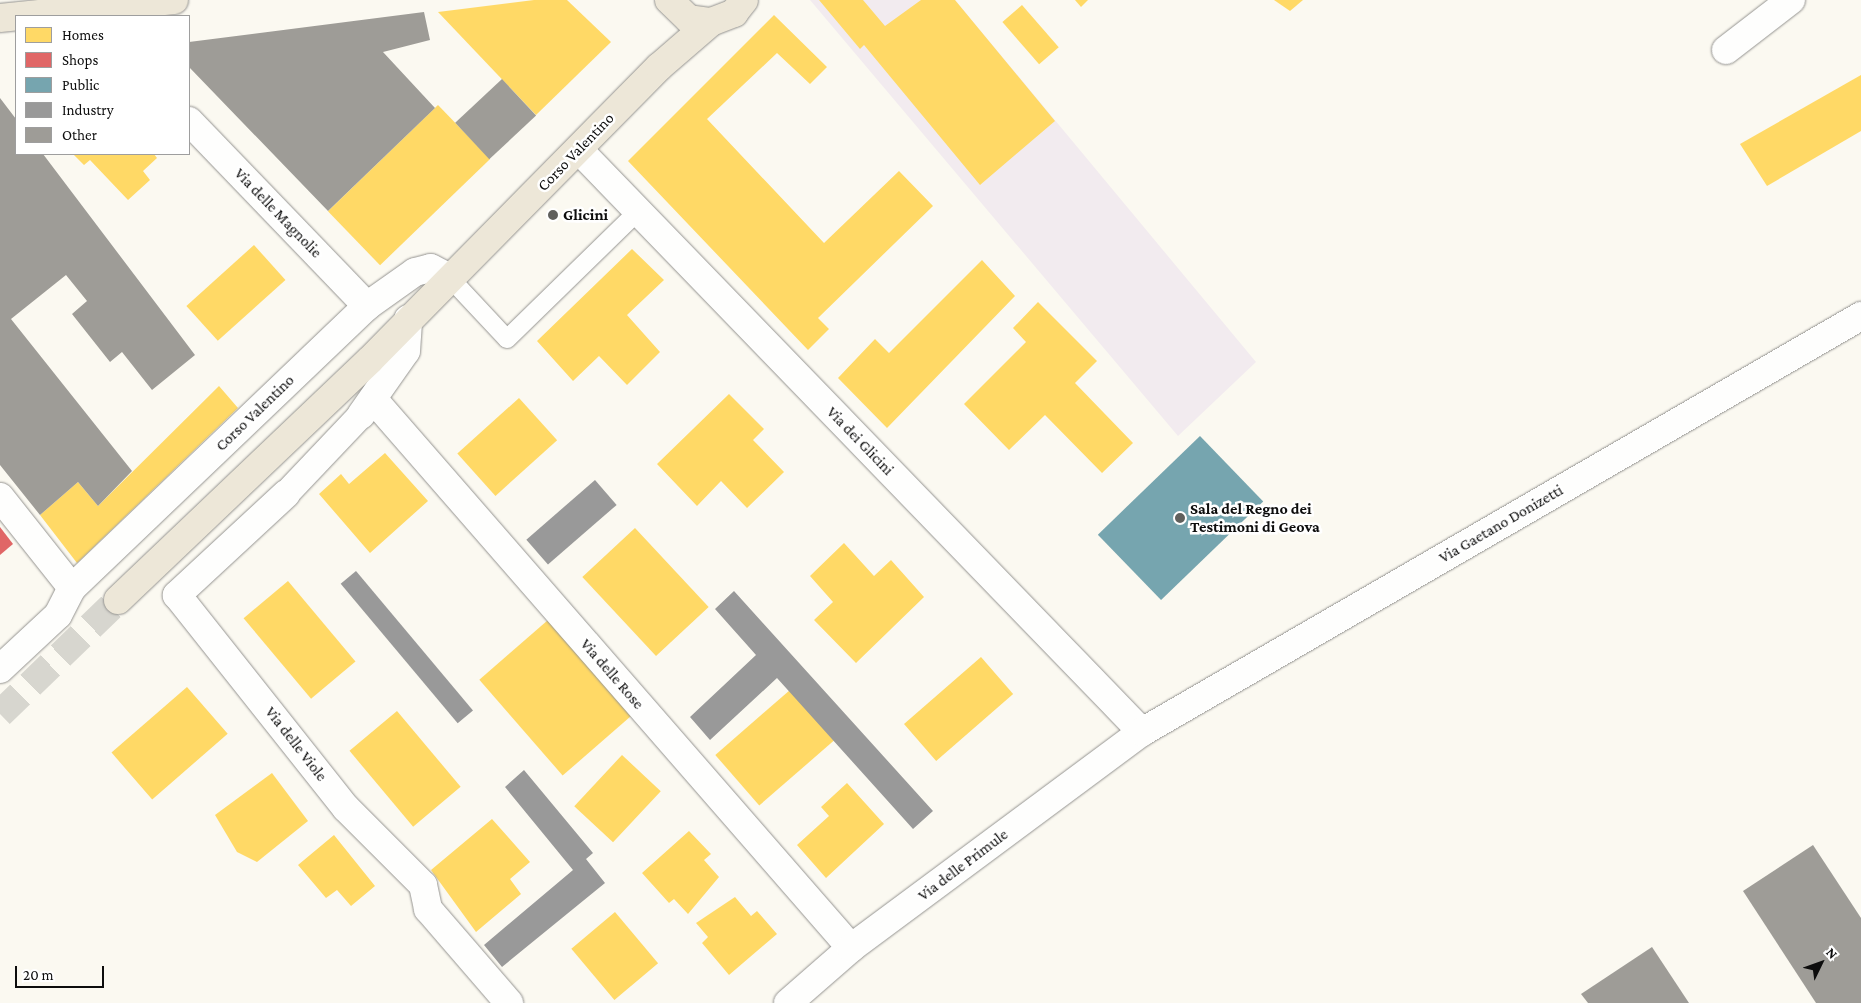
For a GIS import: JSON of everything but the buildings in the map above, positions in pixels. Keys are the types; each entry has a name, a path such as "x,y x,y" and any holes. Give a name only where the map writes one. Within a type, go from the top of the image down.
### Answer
{"main road":[{"path":"48,15 113,11 174,0"},
{"name":"Corso Valentino","path":"118,600 408,320 579,150 659,67 711,22 734,13 744,0"},
{"name":"Corso Valentino","path":"659,67 675,6 711,22"},
{"path":"0,18 15,17"}],"street":[{"path":"1726,50 1791,0"},
{"name":"Via delle Magnolie","path":"190,122 366,306"},
{"name":"Via dei Glicini","path":"579,150 1142,732"},
{"name":"Corso Valentino","path":"0,669 58,615 72,588 366,306 416,272 431,268 450,278"},
{"name":"Via Gaetano Donizetti","path":"1142,732 1861,316"},
{"path":"286,494 367,407 406,350 408,320"},
{"name":"Via delle Rose","path":"367,407 851,948"},
{"name":"Via delle Viole","path":"286,494 177,595 346,808 423,885 428,908 509,1003"},
{"path":"0,497 72,588"},
{"name":"Via delle Primule","path":"788,1003 851,948 1142,732"}],"lane":[{"path":"450,278 507,339 638,210"}],"shaded area":[{"path":"810,0 955,0 1256,362 1178,436"}],"tunnel":[{"path":"0,714 118,600"}],"place":[{"name":"Glicini","path":"553,215"},
{"name":"Sala del Regno dei Testimoni di Geova","path":"1180,518"}]}
